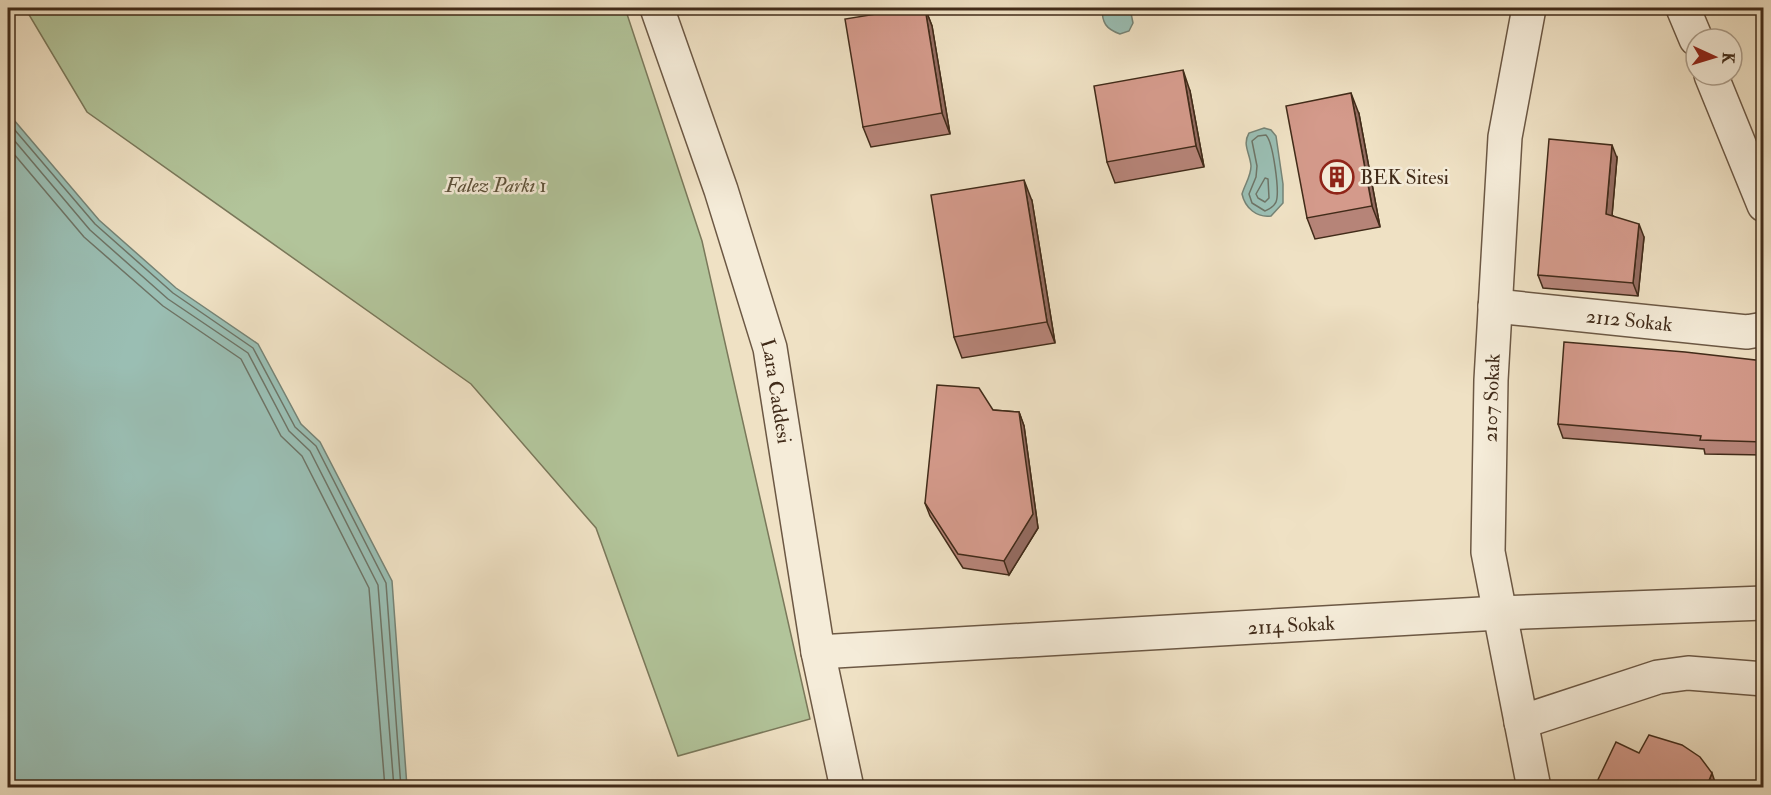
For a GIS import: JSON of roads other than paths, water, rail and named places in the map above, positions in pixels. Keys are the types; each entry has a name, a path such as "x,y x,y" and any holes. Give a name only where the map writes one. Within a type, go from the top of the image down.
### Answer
{"street":[{"name":"Lara Caddesi","path":"657,8 721,190 770,348 818,652 847,788"},
{"name":"2107 Sokak","path":"1529,8 1505,138 1491,380 1488,552 1534,788"},
{"path":"1683,8 1691,27"},
{"path":"1716,87 1764,205"},
{"name":"2112 Sokak","path":"1495,306 1747,332 1764,329"},
{"name":"2114 Sokak","path":"818,652 1499,614 1764,603"},
{"path":"1521,722 1658,677 1688,674 1764,679"}],"water":[{"path":"1102,8 1130,8 1133,23 1129,31 1120,34 1108,28 1104,22"},
{"path":"8,113 99,220 176,288 258,344 301,424 320,442 392,581 407,787 8,787"},
{"path":"1264,128 1271,130 1276,136 1283,184 1283,203 1271,216 1256,214 1252,211 1242,194 1251,170 1246,145 1247,137 1249,133"}],"place":[{"name":"BEK Sitesi","path":"1337,177"}],"park label":[{"name":"Falez Parkı 1","path":"496,185"}]}
